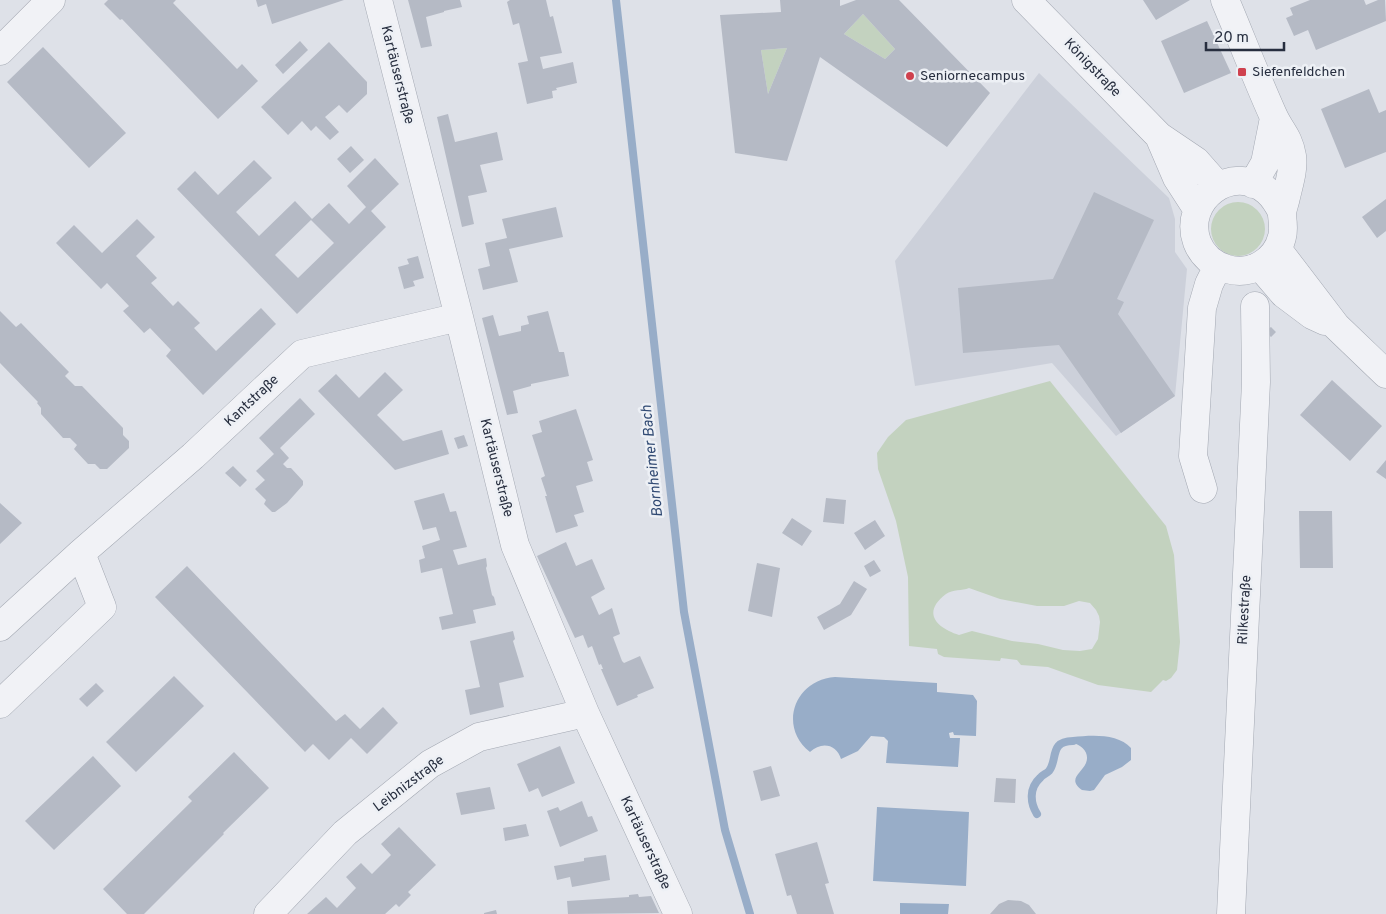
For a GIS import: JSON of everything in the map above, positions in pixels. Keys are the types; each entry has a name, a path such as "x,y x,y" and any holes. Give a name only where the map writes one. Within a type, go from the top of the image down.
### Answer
{"street":[{"path":"0,51 51,0"},
{"name":"Kartäuserstraße","path":"378,0 459,317 514,545 585,713 678,914"},
{"name":"Königstraße","path":"1026,0 1159,136 1196,161 1218,186"},
{"path":"1225,0 1274,118 1288,140 1292,158 1290,180 1282,212"},
{"path":"1253,184 1265,163 1274,118"},
{"name":"Königstraße","path":"1159,136 1177,178 1197,209"},
{"path":"1241,181 1253,184 1266,190 1276,200 1282,212 1284,225 1282,238 1269,258 1250,270 1239,271 1218,266 1200,248 1194,229 1197,209 1209,192 1218,186 1229,182 1241,181"},
{"path":"1269,258 1284,294 1312,315 1336,326 1386,374"},
{"path":"1203,489 1193,456 1202,308 1209,284 1218,266"},
{"name":"Rilkestraße","path":"1231,914 1256,382 1255,306"},
{"name":"Kantstraße","path":"0,627 81,553 193,456 302,354 459,317"},
{"path":"0,704 102,607 81,553"},
{"name":"Leibnizstraße","path":"268,914 345,833 430,764 479,737 585,713"}],"shaded area":[{"path":"1039,73 1169,198 1175,219 1175,252 1187,269 1175,396 1116,436 1052,363 915,386 895,261"}],"green space":[{"path":"863,14 895,49 885,59 844,34"},
{"path":"787,48 768,94 761,50"},
{"path":"1238,202 1248,204 1257,210 1263,219 1265,229 1263,239 1257,248 1248,254 1238,256 1228,254 1219,248 1213,239 1211,229 1213,219 1219,210 1228,204"},
{"path":"1050,381 1166,526 1174,555 1180,642 1177,670 1171,678 1166,681 1163,680 1151,692 1098,685 1048,667 1021,665 1017,660 1001,658 1000,661 944,657 938,654 937,649 909,646 908,577 896,521 878,469 877,453 888,437 906,420","holes":["969,588 1000,599 1037,606 1064,606 1079,601 1090,603 1099,616 1098,639 1092,649 1080,651 1012,641 972,631 959,635 939,624 933,613 938,601 949,592"]}],"water":[{"path":"835,677 937,683 937,692 973,695 977,701 976,736 949,733 950,738 960,738 958,767 886,763 888,741 884,737 871,736 858,751 841,759 836,750 824,745 810,752 800,742 795,730 793,718 795,706 809,686 821,680"},
{"path":"1073,737 1112,737 1126,743 1131,748 1131,760 1122,767 1105,775 1094,790 1082,790 1075,780 1086,763 1087,756 1082,748 1073,743"},
{"path":"877,807 969,812 966,886 873,881"},
{"path":"900,903 949,904 948,914 900,914"}],"building":[{"path":"108,0 176,0 173,3 237,69 242,64 258,81 218,119 122,19 120,20 104,4"},
{"path":"256,0 344,0 272,24 266,4 258,7"},
{"path":"408,0 460,0 462,7 426,17 432,46 421,48"},
{"path":"510,0 546,0 550,17 553,16 562,53 540,57 543,69 573,62 577,83 556,88 557,90 552,91 553,98 527,104 518,63 528,61 519,23 513,25 507,2"},
{"name":"Seniornecampus","path":"780,0 840,0 840,6 856,0 899,0 990,93 947,147 820,57 787,161 735,153 720,15 781,12","holes":["863,14 895,49 885,59 844,34","787,48 768,94 761,50"]},
{"path":"1143,0 1190,0 1156,20"},
{"path":"1310,0 1364,0 1366,5 1378,0 1385,0 1386,21 1316,50 1308,30 1294,36 1286,18 1293,15 1290,8"},
{"path":"1207,21 1231,73 1184,93 1161,41"},
{"path":"300,41 308,50 283,74 275,65"},
{"path":"329,42 367,82 367,94 347,113 339,105 325,117 339,132 330,140 316,126 311,131 302,121 288,135 261,107"},
{"path":"43,47 126,133 89,168 7,82"},
{"path":"1369,89 1379,113 1386,110 1386,152 1345,168 1321,109"},
{"path":"448,114 455,142 497,132 503,160 480,165 487,192 468,196 474,224 462,227 437,117"},
{"path":"351,146 364,160 350,173 337,159"},
{"path":"375,158 399,184 371,211 386,227 297,314 177,189 195,171 218,195 254,160 272,178 236,212 259,236 295,201 312,219 275,255 298,278 334,243 311,220 329,203 349,224 366,207 347,186"},
{"path":"1094,192 1154,220 1117,299 1124,302 1118,314 1175,396 1121,433 1059,345 963,353 958,288 1053,279"},
{"path":"1386,199 1386,231 1377,238 1362,217"},
{"path":"556,207 563,237 509,249 518,282 483,290 478,269 490,266 485,243 507,238 502,219"},
{"path":"137,219 155,237 136,256 157,278 151,283 173,306 178,301 200,323 194,328 216,351 261,308 276,324 203,395 166,356 171,350 150,328 144,333 123,311 129,306 107,283 101,289 56,243 74,225 102,253"},
{"path":"418,256 424,278 413,281 415,286 404,289 398,267 409,264 407,259"},
{"path":"0,311 16,327 21,323 69,372 65,376 75,386 82,386 123,428 123,435 129,441 129,448 107,469 100,469 95,464 88,464 74,449 77,445 70,438 63,438 41,414 38,402 0,363"},
{"path":"548,311 559,352 564,352 569,376 531,384 531,386 513,391 518,413 507,415 482,318 493,315 499,336 521,331 521,326 529,324 527,316"},
{"path":"1271,327 1276,332 1271,337 1265,331"},
{"path":"385,372 403,390 377,415 403,441 442,430 449,454 395,470 318,391 336,374 359,398"},
{"path":"1332,380 1382,426 1350,461 1300,415"},
{"path":"300,398 315,414 280,448 289,458 283,464 287,468 291,468 303,481 303,485 287,503 275,512 272,512 264,504 266,500 255,489 265,480 256,471 274,454 259,438"},
{"path":"576,409 593,460 587,462 593,481 576,486 584,512 574,515 578,526 556,533 541,478 545,476 532,435 542,432 539,421"},
{"path":"464,435 468,446 458,449 454,438"},
{"path":"1386,460 1386,479 1376,472"},
{"path":"233,466 247,480 240,487 225,473"},
{"path":"444,493 450,512 456,511 467,547 453,550 458,565 486,558 486,568 496,605 473,610 476,623 442,630 439,617 453,614 442,568 421,573 419,560 425,558 422,546 440,540 436,527 423,530 414,501"},
{"path":"826,498 846,500 844,524 823,522"},
{"path":"0,503 22,523 0,544"},
{"path":"1299,511 1332,511 1333,568 1300,568"},
{"path":"792,518 812,531 802,546 782,533"},
{"path":"875,520 885,536 865,550 854,533"},
{"path":"566,542 576,566 592,559 605,589 591,597 599,615 612,608 620,634 613,637 622,661 624,663 640,656 654,688 617,706 592,646 588,648 583,635 575,638 537,556"},
{"path":"874,560 881,571 870,577 864,566"},
{"path":"757,563 780,568 772,617 748,611"},
{"path":"187,566 336,721 345,714 360,729 383,707 398,723 367,754 351,738 329,760 313,744 305,752 155,597"},
{"path":"854,581 867,589 851,615 824,630 817,617 840,604"},
{"path":"513,631 515,639 513,641 524,677 499,683 504,707 470,715 465,690 480,687 470,641"},
{"path":"174,676 204,706 136,772 106,742"},
{"path":"96,683 104,691 87,707 79,699"},
{"path":"560,746 575,783 542,797 538,788 529,792 517,764"},
{"path":"234,752 269,788 144,914 127,914 103,889 192,801 188,797"},
{"path":"93,756 121,786 54,850 25,821"},
{"path":"771,766 780,796 761,801 753,771"},
{"path":"996,778 1016,779 1015,803 994,802"},
{"path":"490,787 495,809 461,815 456,793"},
{"path":"582,801 588,817 592,816 598,831 560,847 547,811 558,807 560,811"},
{"path":"526,824 529,836 505,841 503,828"},
{"path":"399,827 436,865 408,892 411,895 399,907 396,904 385,914 307,914 326,897 337,908 356,888 346,877 361,863 372,874 391,855 381,844"},
{"path":"817,842 829,883 825,884 834,914 797,914 791,895 787,896 775,854"},
{"path":"606,855 610,880 572,887 570,877 557,880 554,866 584,861 584,858"},
{"path":"638,894 639,897 651,896 659,913 568,914 567,901 629,897 629,895"},
{"path":"1008,900 1021,901 1029,905 1036,914 990,914 999,904"},
{"path":"496,910 497,914 484,914 484,913"}],"waterway":[{"name":"Bornheimer Bach","path":"616,0 684,612 725,830 750,914"},
{"path":"1037,814 1032,800 1034,786 1052,767 1055,752 1060,744 1073,741"}],"place":[{"name":"Siefenfeldchen","path":"1242,72"},
{"name":"Seniornecampus","path":"910,76"}]}
